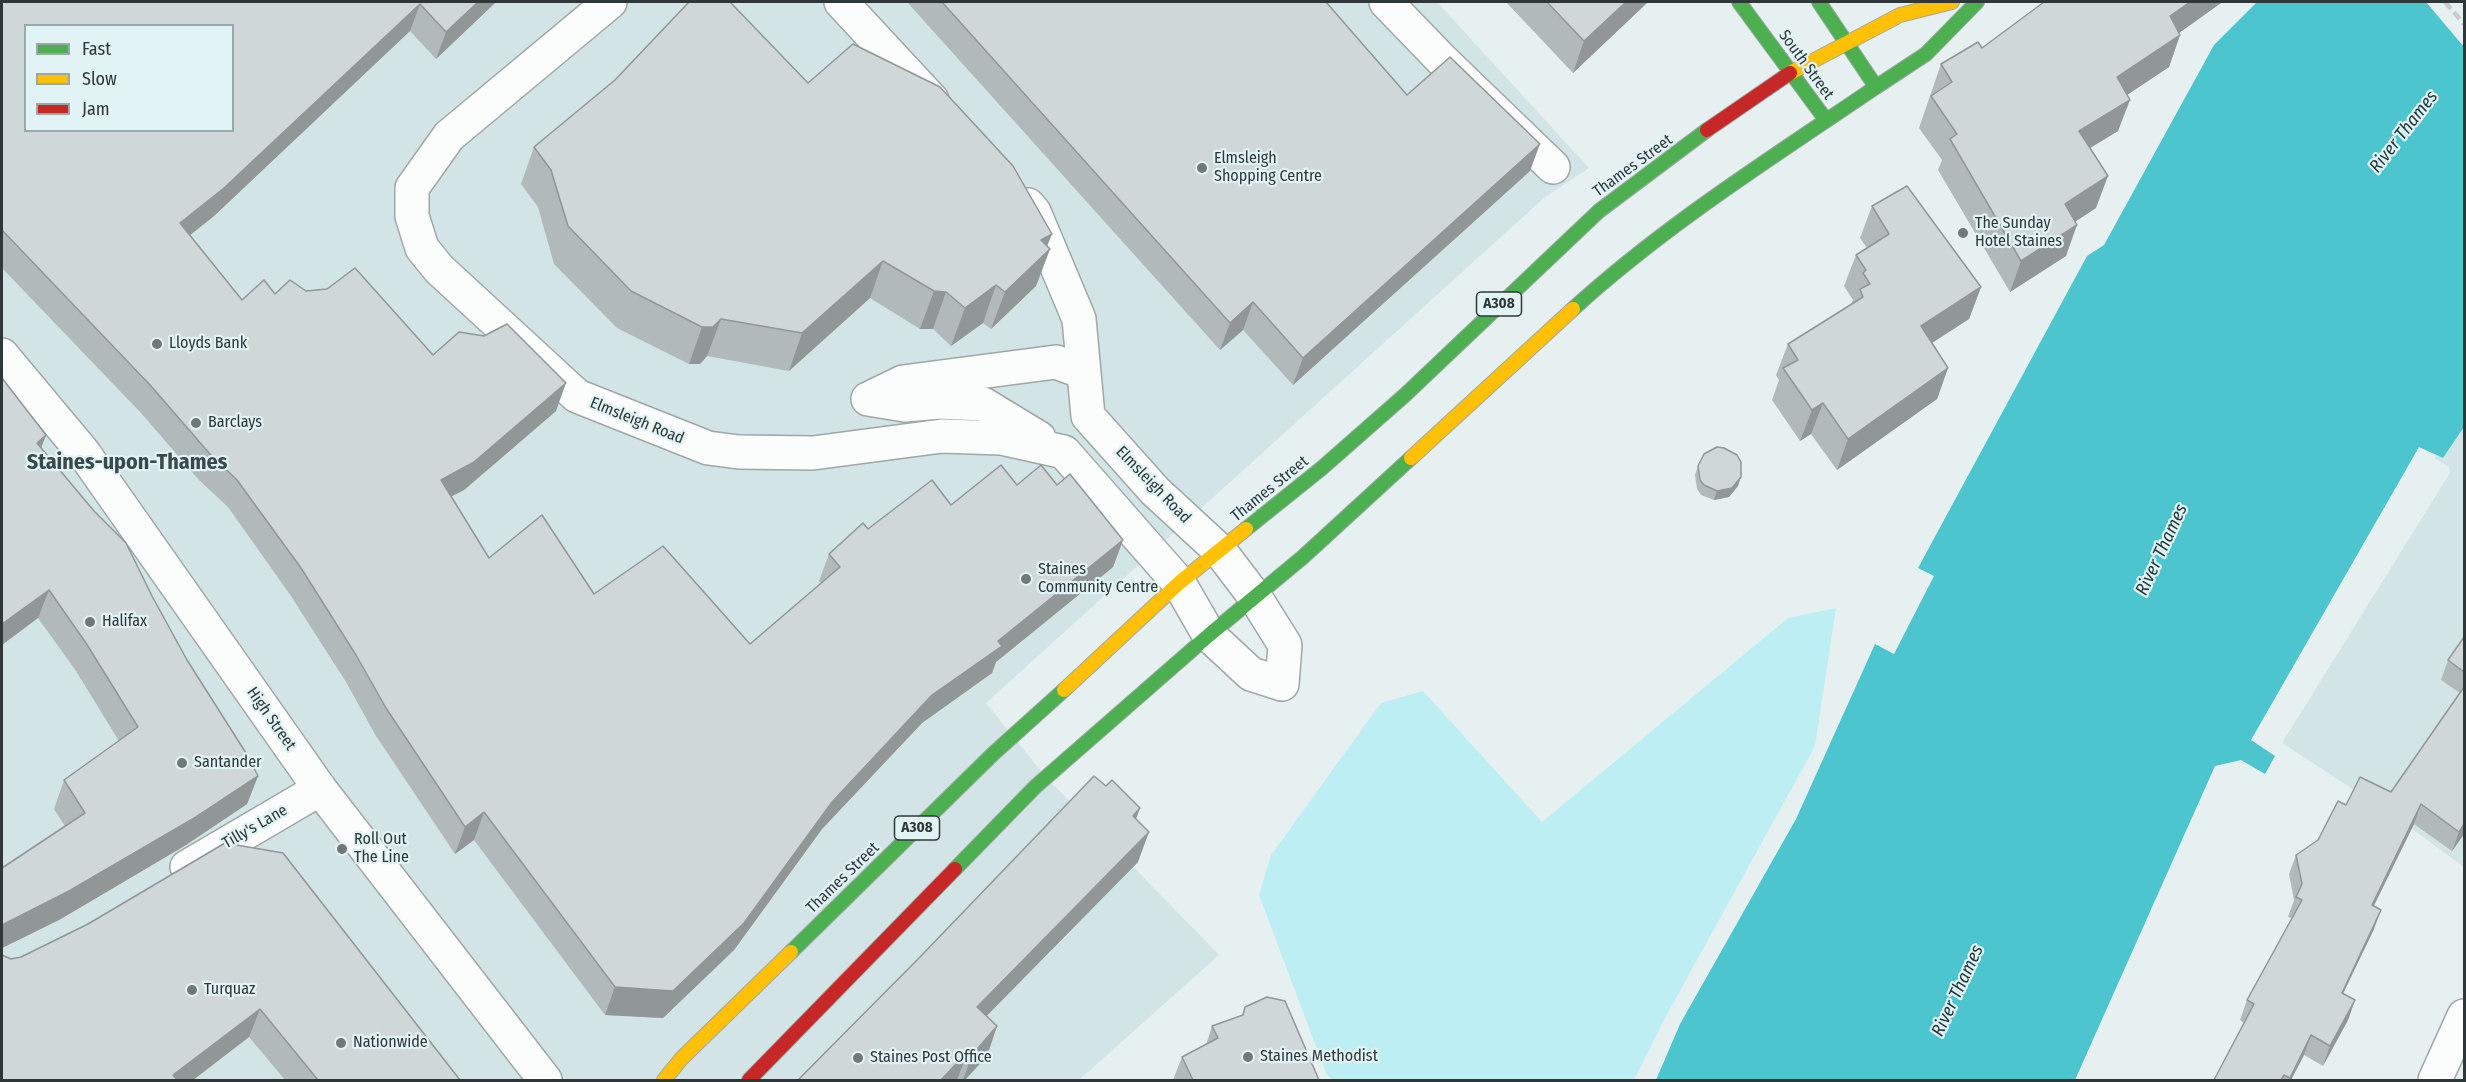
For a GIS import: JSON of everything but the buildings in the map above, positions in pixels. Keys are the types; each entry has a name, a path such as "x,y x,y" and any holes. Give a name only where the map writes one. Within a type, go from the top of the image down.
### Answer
{"main road":[{"name":"South Street","path":"1739,2 1826,120"},
{"path":"1819,2 1876,87"},
{"name":"Thames Street","path":"664,1080 682,1058 994,753 1123,637 1179,583 1314,474 1405,395 1599,211 1737,108 1790,73 1900,15 1952,2"},
{"path":"748,1080 1035,787 1376,491 1595,289 1686,217 1926,54 1977,2"}],"street":[{"name":"Elmsleigh Road","path":"610,2 449,136 412,188 412,216 422,248 439,269 577,396 708,448 739,452 813,453 942,436 1002,438 1064,452"},
{"path":"841,2 954,124"},
{"path":"1386,2 1442,60 1553,167"},
{"path":"1010,185 1034,212 1079,319 1088,416 1064,452"},
{"name":"High Street","path":"2,356 83,452 320,789 545,1080"},
{"path":"1083,372 1056,362 903,382 868,399 905,405 939,402 983,404 1064,452 1179,583 1209,634"},
{"name":"Elmsleigh Road","path":"1088,416 1155,491 1220,551 1255,597 1285,645 1282,684 1251,674 1209,634"},
{"name":"Tilly's Lane","path":"159,883 320,789"},
{"path":"2435,1080 2464,1016"}],"shaded area":[{"path":"2,2 1437,2 1589,168 1544,198 986,703 1045,776 1219,955 1079,1080 2,1080"},
{"path":"2464,427 2464,867 2393,815 2282,743 2450,473 2449,467 2435,458 2436,455 2443,458"},
{"path":"1836,608 1815,746 1665,1018 1634,1080 1332,1080 1326,1073 1259,895 1271,855 1381,703 1423,691 1542,822 1788,618"}],"water":[{"name":"River Thames","path":"2257,2 2464,2 2464,427 2443,458 2419,447 2251,740 2275,756 2265,774 2241,760 2215,766 2075,1080 1656,1080 1680,1024 1796,819 1875,644 1894,654 1934,576 1918,568 2087,256 2104,245 2214,45"}],"pier":[{"path":"2426,2 2464,2 2464,47"}],"railway":[{"path":"2445,2 2464,24"}],"traffic: fast":[{"path":"1739,2 1826,120"},
{"path":"1573,309 1608,278 1682,220 1876,87 1819,2"},
{"path":"1876,87 1926,54 1977,2"},
{"path":"1246,529 1322,468 1405,395 1599,211 1707,130"},
{"path":"955,869 1035,787 1209,635 1303,557 1411,458"},
{"path":"791,952 994,753 1064,690"}],"traffic: slow":[{"path":"1790,73 1900,15 1952,2"},
{"path":"1411,458 1573,309"},
{"path":"1064,690 1179,583 1246,529"},
{"path":"664,1080 682,1058 791,952"}],"traffic: jam":[{"path":"1707,130 1790,73"},
{"path":"749,1080 955,869"}],"place":[{"name":"Elmsleigh Shopping Centre","path":"1202,168"},
{"name":"The Sunday Hotel Staines","path":"1963,233"},
{"name":"Lloyds Bank","path":"157,344"},
{"name":"Barclays","path":"196,423"},
{"name":"Staines Community Centre","path":"1026,579"},
{"name":"Halifax","path":"90,622"},
{"name":"Santander","path":"182,763"},
{"name":"Roll Out The Line","path":"342,849"},
{"name":"Turquaz","path":"192,990"},
{"name":"Nationwide","path":"341,1043"},
{"name":"Staines Methodist","path":"1248,1057"},
{"name":"Staines Post Office","path":"858,1058"}],"district":[{"name":"Staines-upon-Thames","path":"127,463"}]}
